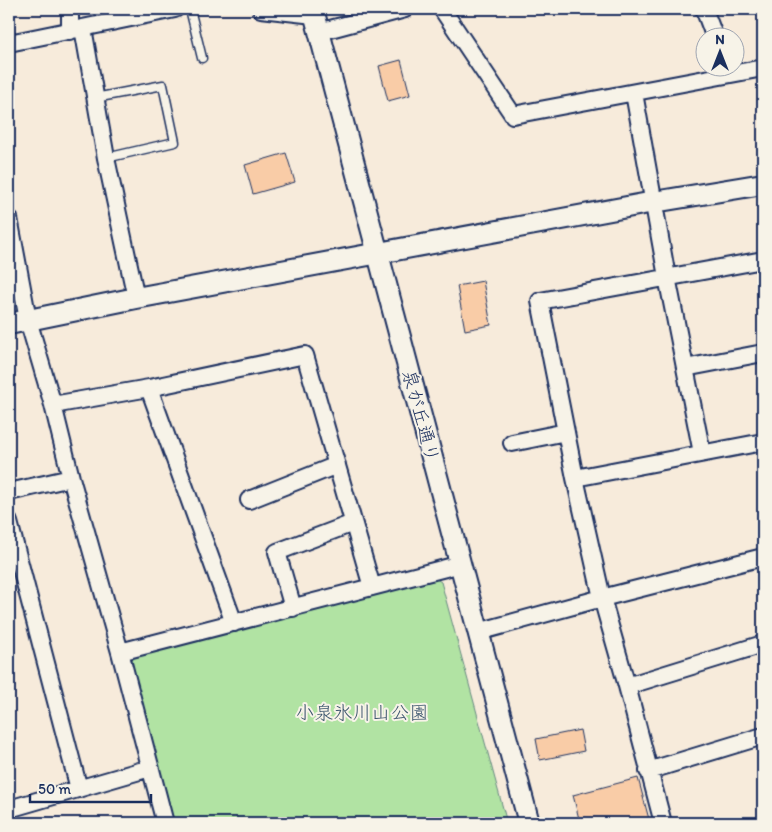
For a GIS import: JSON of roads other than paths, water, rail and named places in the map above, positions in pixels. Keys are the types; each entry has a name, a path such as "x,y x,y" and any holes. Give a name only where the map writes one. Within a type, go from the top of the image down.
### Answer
{"street":[{"path":"70,9 95,98 136,298"},
{"path":"9,43 175,9"},
{"path":"261,9 315,19 405,9"},
{"path":"442,9 513,115 634,93 697,78"},
{"path":"704,9 711,28"},
{"name":"泉が丘通り","path":"315,19 529,823"},
{"path":"744,70 763,68"},
{"path":"634,93 667,277 702,454"},
{"path":"18,322 136,298 654,202 763,184"},
{"path":"9,218 18,322 53,405 71,478 120,652 165,823"},
{"path":"663,823 602,598 575,478 540,301 763,260"},
{"path":"685,368 763,353"},
{"path":"53,405 150,388 304,355 372,587"},
{"path":"150,388 234,623"},
{"path":"512,443 566,432"},
{"path":"575,478 763,442"},
{"path":"249,500 336,465"},
{"path":"9,492 71,478"},
{"path":"9,522 79,789"},
{"path":"293,608 277,552 353,523"},
{"path":"478,632 763,557"},
{"path":"120,652 461,564"},
{"path":"627,686 763,644"},
{"path":"648,771 763,736"},
{"path":"9,809 150,768"}],"lane":[{"path":"190,9 202,58"},
{"path":"95,98 164,85 175,142 106,158"}],"park label":[{"name":"小泉氷川山公園","path":"362,712"}]}
